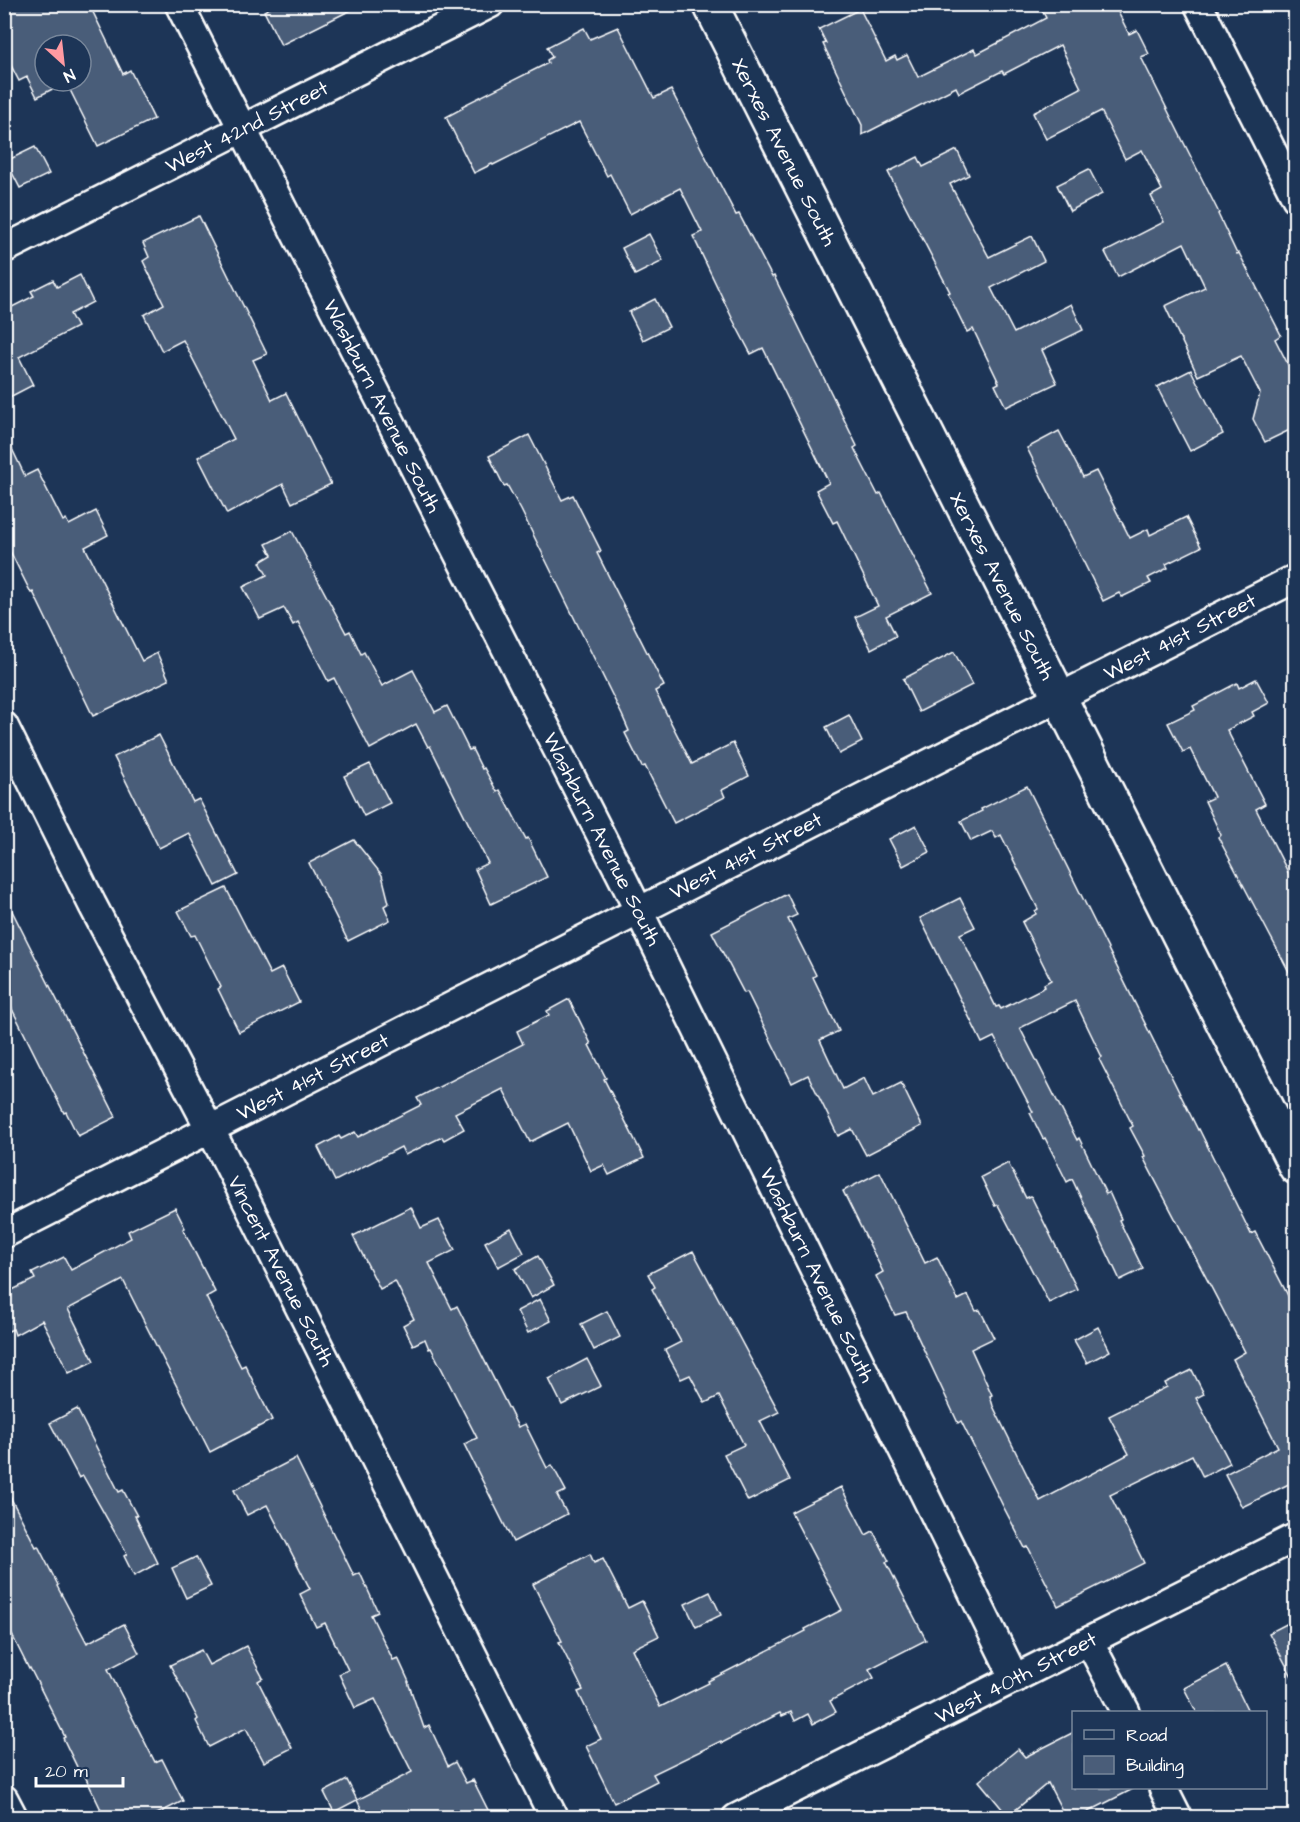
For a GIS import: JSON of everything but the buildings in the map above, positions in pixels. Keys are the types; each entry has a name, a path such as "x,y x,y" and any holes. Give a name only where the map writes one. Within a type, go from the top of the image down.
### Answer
{"street":[{"name":"Washburn Avenue South","path":"179,4 639,911 1015,1679"},
{"name":"West 42nd Street","path":"4,249 489,4"},
{"name":"Xerxes Avenue South","path":"710,4 1296,1167"},
{"path":"1198,4 1296,198"},
{"name":"West 41st Street","path":"4,1234 1296,578"},
{"name":"Vincent Avenue South","path":"4,726 554,1818"},
{"name":"West 40th Street","path":"736,1818 1296,1537"},
{"path":"1089,1641 1124,1711"},
{"path":"1164,1789 1178,1818"},
{"path":"4,1799 14,1818"}]}
